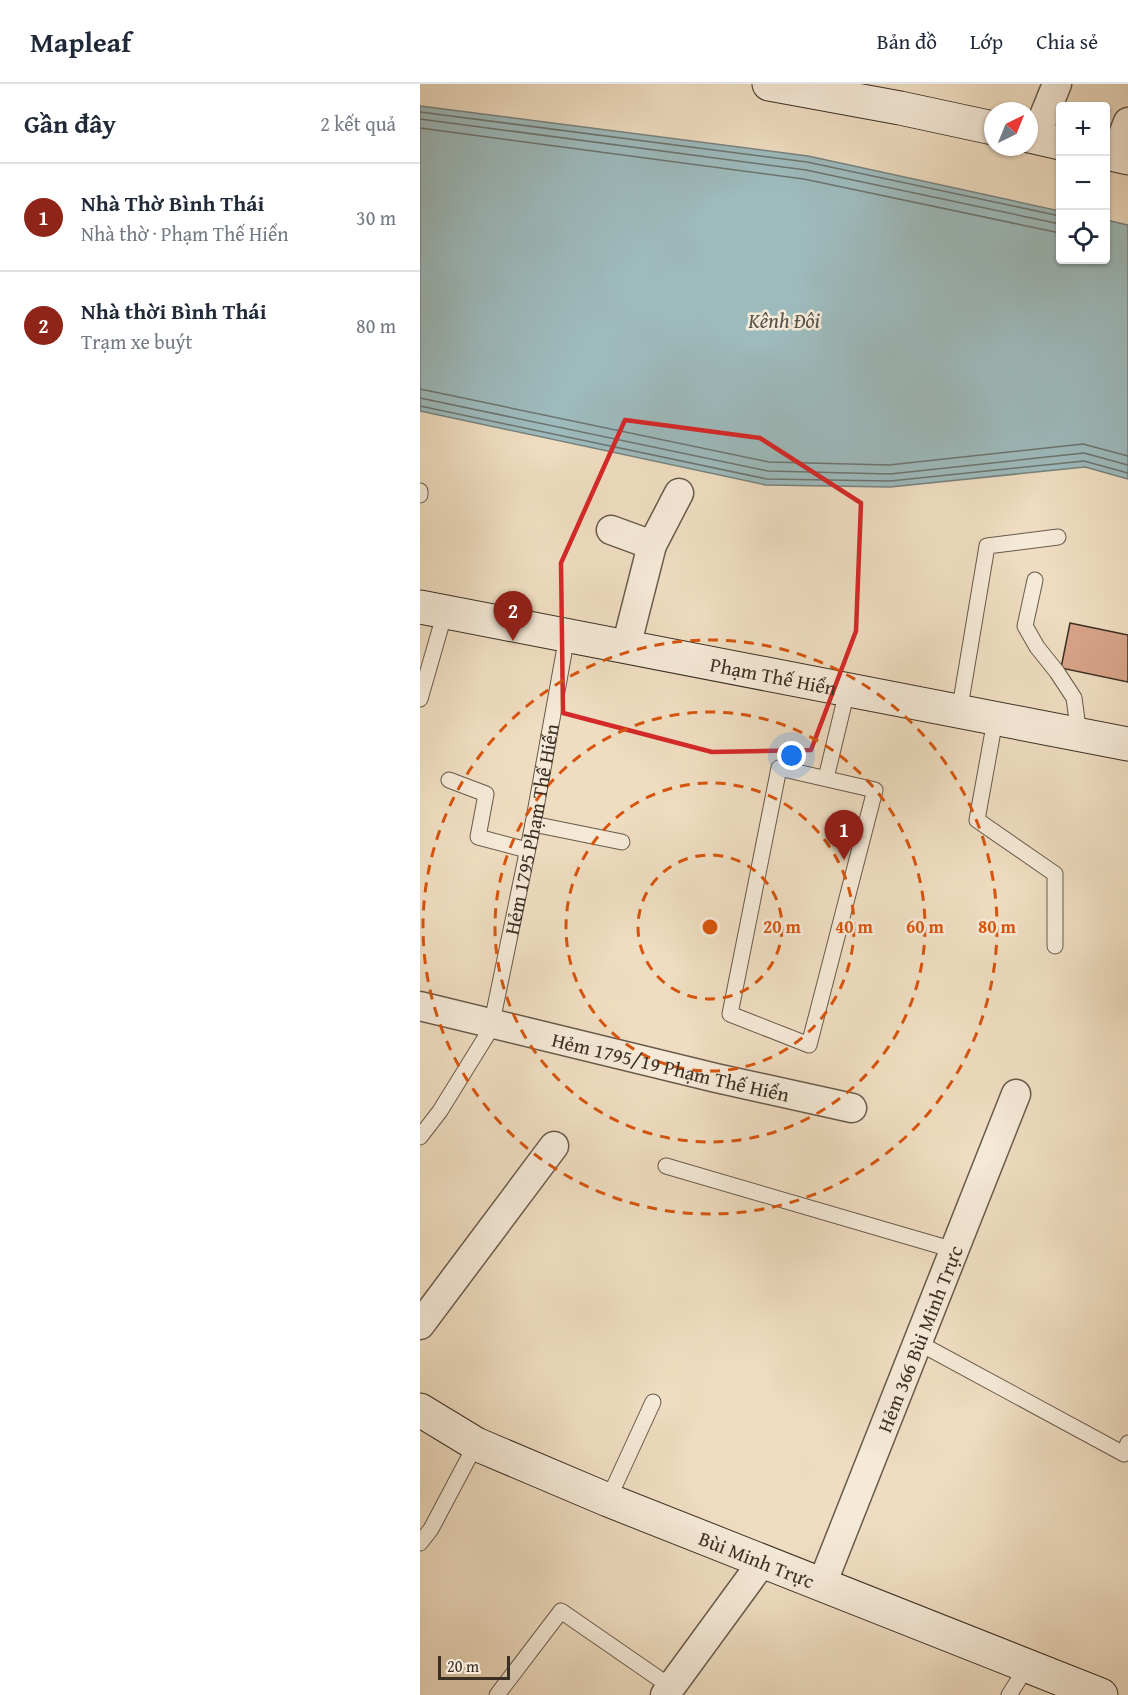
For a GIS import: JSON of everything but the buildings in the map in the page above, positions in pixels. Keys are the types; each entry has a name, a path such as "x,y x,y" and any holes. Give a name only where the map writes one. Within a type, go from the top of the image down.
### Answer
{"street":[{"path":"1042,139 1057,84"},
{"path":"785,85 984,126"},
{"path":"1116,156 1128,122"},
{"path":"626,647 652,545 679,494"},
{"path":"611,530 652,545"},
{"name":"Phạm Thế Hiển","path":"433,609 995,720 1128,744"},
{"path":"420,1006 492,1022"},
{"name":"Hẻm 1795/19 Phạm Thế Hiển","path":"492,1022 716,1078 852,1108"},
{"name":"Hẻm 366 Bùi Minh Trực","path":"822,1584 1016,1094"},
{"path":"420,1324 554,1146"},
{"name":"Bùi Minh Trực","path":"420,1410 476,1444 608,1500 1101,1695"},
{"path":"668,1691 763,1561"}],"lane":[{"path":"959,713 987,546 1058,537"},
{"path":"1035,580 1025,626 1037,647 1074,698 1079,735"},
{"path":"420,699 433,609"},
{"name":"Hẻm 1795 Phạm Thế Hiển","path":"420,1137 440,1111 487,1035 492,1022 533,824 567,636"},
{"path":"826,778 847,691"},
{"path":"995,720 977,820 1055,874 1055,946"},
{"path":"779,768 826,778 875,790 809,1045 730,1014 779,768"},
{"path":"449,780 486,794 478,837 527,850"},
{"path":"533,824 622,842"},
{"path":"666,1166 954,1250"},
{"path":"917,1342 1124,1454 1128,1443"},
{"path":"608,1500 653,1402"},
{"path":"420,1543 431,1529 476,1444"},
{"path":"497,1695 561,1611 668,1691"},
{"path":"1009,1695 1028,1665"}],"highlighted area":[{"path":"625,420 760,438 861,503 856,631 811,750 712,752 563,713 561,563"}],"water":[{"name":"Kênh Đôi","path":"420,106 808,156 1056,210 1056,264 1110,264 1110,221 1128,225 1128,479 1085,467 890,487 766,485 420,411"}],"place":[{"name":"Nhà thời Bình Thái","path":"513,641"},
{"name":"Nhà Thờ Bình Thái","path":"844,860"}]}
